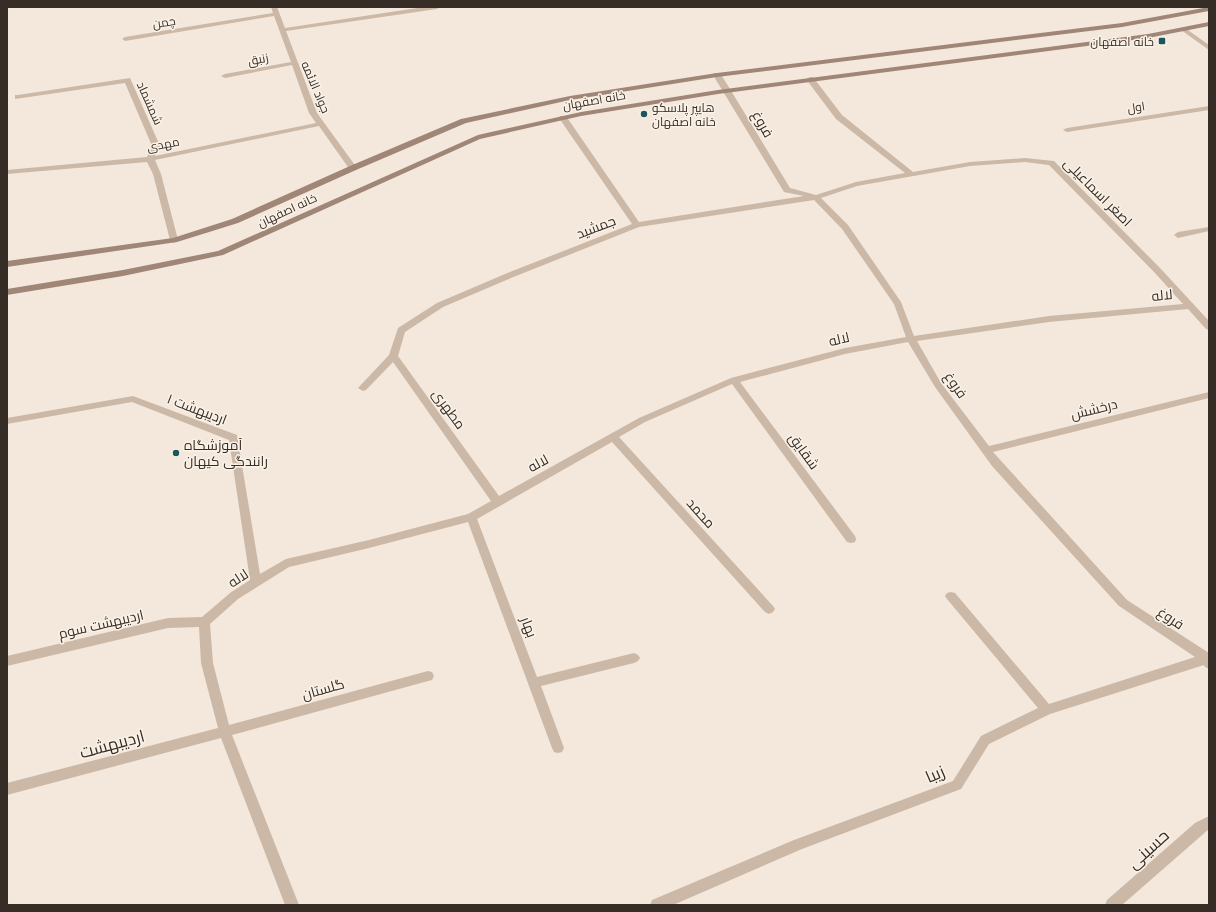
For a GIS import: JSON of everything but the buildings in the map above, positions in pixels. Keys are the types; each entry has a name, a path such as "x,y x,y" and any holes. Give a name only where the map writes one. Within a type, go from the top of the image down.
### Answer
{"main road":[{"name":"خانه اصفهان","path":"7,264 174,240 235,221 353,168 464,121 570,98 717,75 1122,25 1209,9"},
{"path":"1194,12 1209,23"},
{"name":"خانه اصفهان","path":"7,292 123,273 220,253 478,137 563,118 728,91 1148,36 1209,23"}],"street":[{"path":"282,30 389,10 436,7"},
{"name":"جواد الائمه","path":"275,10 313,113 353,168"},
{"name":"چمن","path":"125,39 275,10"},
{"path":"1183,29 1209,48"},
{"name":"زنبق","path":"225,76 294,63"},
{"name":"فروغ","path":"717,75 728,91 774,172 787,190 816,197 845,227 898,304 911,339 938,385 996,463 1123,603 1208,660"},
{"name":"شمشماد","path":"18,97 126,80 156,146 150,159"},
{"path":"810,80 838,117 912,175"},
{"name":"اول","path":"1067,130 1209,108"},
{"path":"563,118 636,225"},
{"name":"مهدی","path":"7,172 150,159 320,124"},
{"path":"150,159 156,174 174,240"},
{"name":"اصغر اسماعیلی","path":"816,197 856,184 978,164 1025,160 1051,163 1158,271 1209,327"},
{"name":"جمشید","path":"393,356 401,330 440,305 636,225 670,218 816,197"},
{"path":"1178,235 1209,229"},
{"name":"لاله","path":"204,622 234,596 286,563 369,544 471,517 642,420 734,380 845,351 911,339 1049,319 1190,306"},
{"path":"363,388 393,356"},
{"name":"مطهری","path":"393,356 498,502"},
{"name":"شقایق","path":"734,380 851,539"},
{"name":"درخشش","path":"986,450 1209,395"},
{"name":"اردیبهشت ۱","path":"7,421 133,399 234,438 256,582"},
{"name":"محمد","path":"613,436 769,609"},
{"name":"بهار","path":"471,517 558,748"},
{"path":"950,596 1047,710"},
{"path":"204,622 207,663 225,732 292,905"},
{"name":"اردیبهشت سوم","path":"7,661 168,624 204,622"},
{"path":"534,683 634,658"},
{"name":"زیبا","path":"657,905 799,844 957,785 985,740 1047,710 1208,660"},
{"name":"گلستان","path":"225,732 428,676"},
{"name":"اردیبهشت","path":"7,789 225,732"},
{"name":"حسینی","path":"1112,905 1200,827 1209,822"}],"place":[{"name":"خانه اصفهان","path":"1162,41"},
{"name":"هایپر پلاسکو خانه اصفهان","path":"644,114"},
{"name":"آموزشگاه رانندگی کیهان","path":"176,453"}]}
